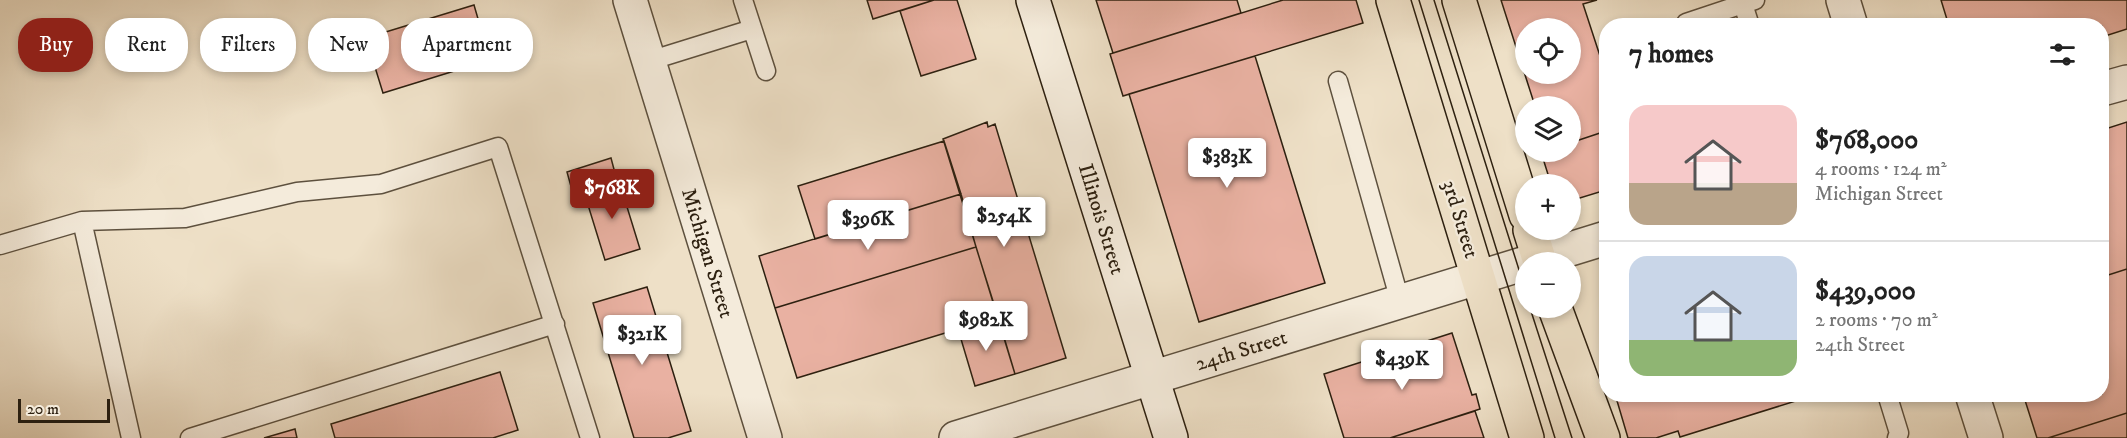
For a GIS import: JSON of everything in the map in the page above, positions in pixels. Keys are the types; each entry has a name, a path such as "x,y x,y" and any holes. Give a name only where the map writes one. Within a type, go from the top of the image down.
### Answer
{"main road":[{"name":"3rd Street","path":"1393,0 1527,438"},
{"path":"1459,0 1515,179"},
{"path":"1559,318 1603,438"}],"street":[{"name":"Michigan Street","path":"630,0 765,438"},
{"name":"Illinois Street","path":"1033,0 1171,438"},
{"path":"1843,0 1849,18"},
{"path":"2109,87 2127,82"},
{"name":"24th Street","path":"1546,252 1599,240"},
{"name":"24th Street","path":"956,438 1400,301 1515,262"},
{"path":"1975,402 1986,438"}],"lane":[{"path":"743,0 766,71"},
{"path":"1701,18 1749,2 1750,18"},
{"path":"649,61 752,29"},
{"path":"1338,81 1400,301"},
{"path":"0,245 82,221 185,218 297,192 381,184 498,147 590,438"},
{"path":"82,221 131,438"},
{"path":"190,438 555,324"},
{"path":"1889,402 1898,435"}],"building":[{"path":"867,0 934,0 873,19"},
{"path":"934,0 957,0 976,59 921,76 900,11"},
{"path":"1096,0 1237,0 1241,13 1113,53"},
{"path":"1283,0 1356,0 1363,23 1123,96 1110,54"},
{"path":"1501,0 1597,0 1583,4 1599,53 1599,133 1581,139 1581,96 1532,96 1528,84 1581,84 1581,18 1515,18 1515,44"},
{"path":"1941,0 2127,0 2127,29 2109,35 2109,18 1947,18"},
{"path":"474,5 478,18 431,18"},
{"path":"401,27 401,72 451,72 383,93 377,72 389,72 389,31"},
{"path":"1255,56 1325,283 1199,322 1129,94"},
{"path":"987,122 988,127 995,124 1066,358 1015,374 943,139"},
{"path":"2127,122 2127,269 2109,275 2109,128"},
{"path":"1599,133 1599,192 1581,198 1581,174 1548,174 1544,162 1581,162 1581,139"},
{"path":"944,141 961,194 815,239 798,186"},
{"path":"611,158 616,177 572,190 567,172"},
{"path":"619,181 640,249 605,260 584,192"},
{"path":"961,194 976,247 775,308 759,256"},
{"path":"976,247 998,317 797,378 775,308"},
{"path":"2127,269 2127,413 2048,438 2037,438 2026,402 2109,402 2109,275"},
{"path":"647,287 691,431 668,438 634,438 593,303"},
{"path":"998,317 1015,374 975,386 958,329"},
{"path":"1452,333 1472,395 1476,394 1480,409 1390,438 1344,438 1324,374"},
{"path":"500,372 518,430 493,438 335,438 331,424"},
{"path":"1617,402 1792,402 1680,437 1678,431 1656,438 1628,438"},
{"path":"1475,411 1484,438 1390,438"},
{"path":"2127,413 2127,438 2048,438"},
{"path":"295,429 297,438 264,438"}],"tram line":[{"path":"1419,0 1555,438"},
{"path":"1434,0 1515,257"},
{"path":"1533,318 1572,438"}]}
